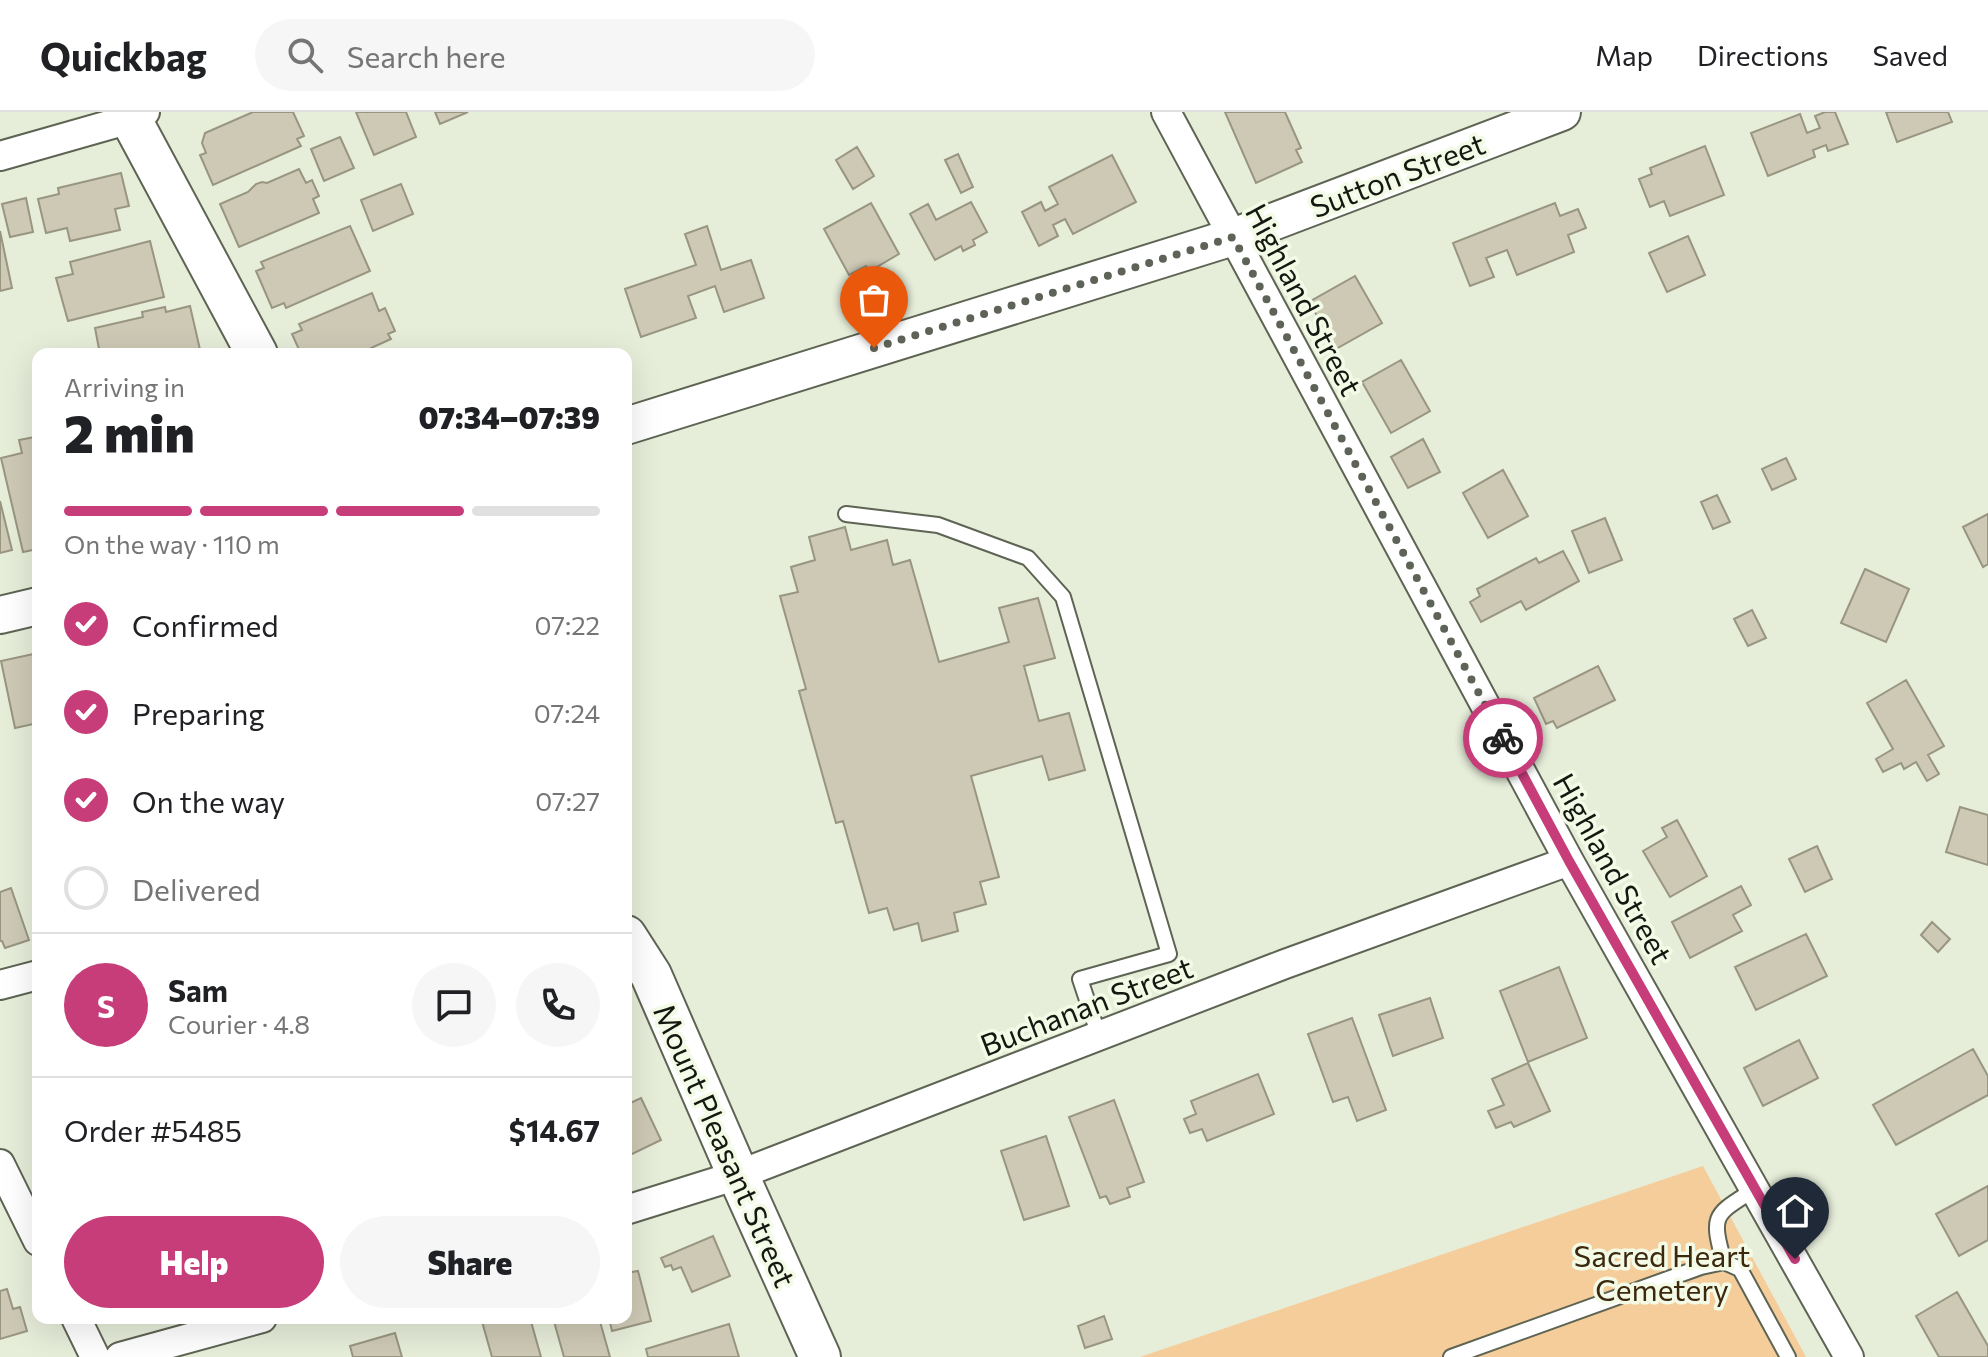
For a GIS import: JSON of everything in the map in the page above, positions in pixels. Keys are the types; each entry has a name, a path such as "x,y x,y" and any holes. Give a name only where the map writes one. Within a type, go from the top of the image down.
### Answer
{"main road":[{"path":"134,114 254,348"},
{"name":"Mount Pleasant Street","path":"632,945 651,975 820,1357"}],"street":[{"name":"Highland Street","path":"1166,112 1569,861 1849,1357"},
{"name":"Sutton Street","path":"632,424 1233,237 1562,112"},
{"path":"0,156 134,114"},
{"path":"0,615 32,607"},
{"name":"Buchanan Street","path":"632,1208 738,1175 1285,964 1569,861"},
{"path":"0,985 32,977"},
{"path":"0,1164 32,1229"},
{"path":"79,1324 95,1357"},
{"path":"120,1357 240,1324"}],"lane":[{"path":"846,514 938,525 1028,558 1063,597 1169,954 1080,979 1099,1036"},
{"path":"1724,1262 1716,1235 1717,1219 1725,1209 1755,1189"},
{"path":"1451,1357 1701,1267 1724,1262 1740,1269 1788,1357"}],"green space":[{"name":"Sacred Heart Cemetery","path":"1703,1166 1806,1357 1140,1357"}],"building":[{"path":"253,112 293,112 304,136 297,139 301,146 213,185 200,155 206,153 202,143 205,133"},
{"path":"356,112 406,112 416,137 374,155"},
{"path":"435,112 468,112 440,124"},
{"path":"1225,112 1285,112 1301,148 1296,150 1302,162 1256,183"},
{"path":"1835,112 1848,144 1828,151 1826,145 1813,150 1815,157 1768,176 1751,133 1800,114 1807,133 1820,128 1815,116"},
{"path":"1886,112 1948,112 1952,122 1897,142"},
{"path":"340,137 354,168 324,181 311,149"},
{"path":"1705,146 1724,195 1670,216 1664,201 1650,207 1639,179 1652,174 1650,168"},
{"path":"857,147 874,176 853,189 836,160"},
{"path":"958,154 973,187 961,193 945,160"},
{"path":"1112,155 1136,202 1073,234 1065,219 1053,225 1058,236 1039,246 1022,212 1041,202 1045,211 1058,204 1049,187"},
{"path":"299,169 306,183 312,180 319,196 313,199 319,213 239,247 220,204 248,192 256,184 267,183"},
{"path":"121,173 129,206 115,209 120,230 70,241 67,228 46,233 38,199 59,194 58,188"},
{"path":"401,184 413,214 373,231 361,200"},
{"path":"26,198 33,232 10,237 2,204"},
{"path":"971,202 987,232 973,240 975,245 963,251 961,246 935,260 910,214 928,204 936,220"},
{"path":"871,203 899,254 870,271 866,266 849,275 824,229"},
{"path":"1555,203 1560,216 1578,209 1586,228 1568,235 1574,252 1517,275 1507,250 1486,258 1494,277 1470,286 1453,243"},
{"path":"350,226 370,271 286,308 284,303 272,308 256,271 264,268 261,262"},
{"path":"707,226 721,270 751,260 764,298 724,312 715,286 688,296 696,318 641,337 625,289 696,265 685,234"},
{"path":"0,231 12,288 0,291"},
{"path":"1688,236 1705,275 1667,292 1649,253"},
{"path":"150,241 164,297 68,321 56,278 73,274 70,262"},
{"path":"1355,276 1382,323 1336,349 1309,302"},
{"path":"372,293 379,311 385,308 395,331 388,334 391,339 371,348 298,348 292,334 302,330 299,324"},
{"path":"190,306 200,348 99,348 95,328 143,317 142,312 165,307 166,312"},
{"path":"1401,360 1430,411 1391,433 1362,382"},
{"path":"32,438 32,550 23,552 1,458 22,453 19,440"},
{"path":"1423,439 1440,472 1408,488 1391,457"},
{"path":"1786,458 1796,479 1772,490 1762,469"},
{"path":"1503,470 1528,516 1488,538 1463,493"},
{"path":"1717,495 1730,522 1713,529 1701,502"},
{"path":"0,501 12,550 0,553"},
{"path":"1988,514 1988,564 1983,567 1963,527"},
{"path":"1605,518 1622,560 1589,573 1572,531"},
{"path":"845,527 851,550 887,540 893,565 910,560 939,662 1009,642 999,608 1038,598 1055,658 1024,666 1039,721 1069,713 1085,770 1049,780 1042,756 971,776 999,877 980,882 986,904 954,913 958,931 922,941 918,923 894,930 887,908 869,913 843,821 836,823 799,691 806,689 780,596 798,592 791,567 815,560 809,537"},
{"path":"1563,551 1579,581 1526,610 1521,601 1481,622 1470,602 1480,596 1477,589 1536,558 1539,563"},
{"path":"1865,569 1909,589 1886,642 1841,623"},
{"path":"1752,610 1766,638 1748,646 1734,619"},
{"path":"32,654 32,724 15,728 1,661"},
{"path":"1598,666 1615,700 1557,728 1553,721 1546,724 1534,698"},
{"path":"1906,680 1944,746 1928,755 1939,774 1927,781 1916,762 1904,769 1901,763 1883,772 1876,759 1893,749 1867,703"},
{"path":"1960,807 1988,815 1988,865 1946,852"},
{"path":"1677,820 1707,876 1670,897 1643,851 1667,837 1662,828"},
{"path":"1817,846 1832,879 1805,892 1789,859"},
{"path":"1741,886 1751,905 1733,915 1742,931 1690,958 1672,922"},
{"path":"11,888 29,940 5,948 0,941 0,892"},
{"path":"1932,922 1950,939 1938,952 1921,935"},
{"path":"1806,934 1827,976 1756,1010 1735,967"},
{"path":"1559,967 1587,1038 1528,1062 1500,991"},
{"path":"1430,998 1443,1038 1393,1056 1379,1015"},
{"path":"1352,1018 1386,1110 1357,1121 1348,1097 1333,1102 1308,1034"},
{"path":"1799,1040 1818,1078 1763,1106 1744,1068"},
{"path":"1973,1049 1988,1076 1988,1095 1896,1145 1873,1105"},
{"path":"1528,1063 1550,1111 1514,1127 1511,1122 1496,1128 1488,1111 1504,1105 1492,1079"},
{"path":"1258,1074 1274,1114 1207,1141 1202,1129 1190,1133 1184,1119 1196,1114 1191,1101"},
{"path":"641,1098 661,1140 632,1154 632,1102"},
{"path":"1114,1100 1144,1182 1127,1188 1130,1197 1110,1204 1106,1196 1100,1198 1069,1117"},
{"path":"1046,1136 1069,1206 1024,1220 1001,1151"},
{"path":"1988,1186 1988,1240 1959,1256 1936,1214"},
{"path":"713,1236 730,1276 692,1292 681,1267 673,1270 671,1265 665,1267 661,1258"},
{"path":"638,1271 651,1321 612,1331 610,1324 632,1324 632,1272"},
{"path":"7,1289 13,1309 20,1307 27,1331 0,1339 0,1291"},
{"path":"1957,1292 1988,1346 1988,1357 1939,1357 1916,1316"},
{"path":"1104,1316 1112,1339 1085,1348 1078,1326"},
{"path":"483,1324 532,1324 541,1357 492,1357"},
{"path":"555,1324 601,1324 610,1357 564,1357"},
{"path":"729,1324 739,1357 648,1357 646,1349"},
{"path":"395,1333 402,1357 353,1357 350,1346"}],"way so far":[{"path":"874,348 1233,237 1503,738"}],"route":[{"path":"1503,738 1569,861 1795,1259"}]}
